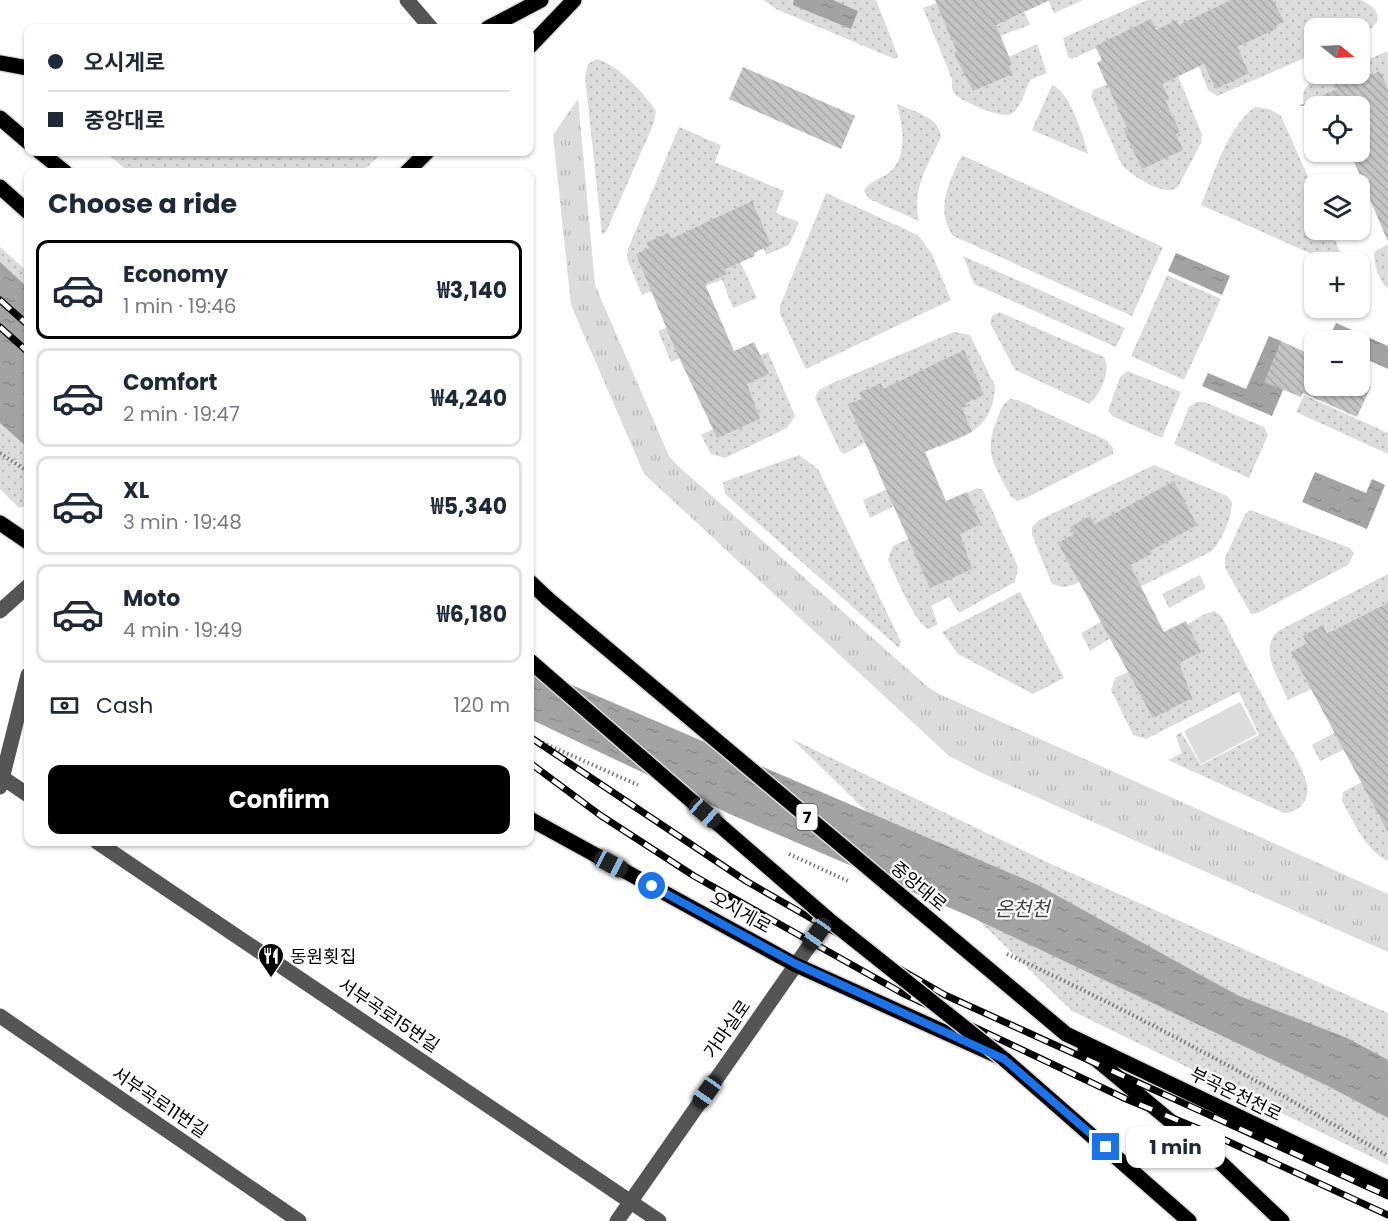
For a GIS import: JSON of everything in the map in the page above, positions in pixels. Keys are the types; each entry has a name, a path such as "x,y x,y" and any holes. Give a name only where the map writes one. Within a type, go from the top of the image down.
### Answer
{"main road":[{"path":"496,24 541,0"},
{"path":"534,42 574,0"},
{"path":"0,63 24,67"},
{"path":"0,118 24,139"},
{"path":"45,156 60,168"},
{"path":"411,168 423,156"},
{"path":"0,188 24,209"},
{"path":"0,523 24,539"},
{"name":"중앙대로","path":"534,586 1222,1164 1282,1221"},
{"path":"534,664 828,919 1004,1059 1189,1221"},
{"name":"오시게로","path":"534,821 796,964 1004,1059"},
{"name":"부곡온천천로","path":"1066,1034 1381,1185"}],"street":[{"path":"407,0 428,24"},
{"path":"0,611 24,589"},
{"path":"24,691 2,782 24,793"},
{"name":"서부곡로15번길","path":"104,846 659,1221"},
{"name":"가마실로","path":"617,1221 828,919"},
{"name":"서부곡로11번길","path":"0,1016 299,1221"}],"path":[{"path":"0,453 24,469"}],"green space":[{"path":"763,0 876,0 898,56 895,59 890,57 778,10"},
{"path":"1019,0 1030,25 994,38 1004,59 1037,44 1047,73 1030,80 1020,104 1011,114 999,114 972,104 954,93 952,79 923,8 939,2"},
{"path":"1048,0 1083,0 1054,13"},
{"path":"1147,0 1361,0 1374,9 1378,18 1370,29 1370,18 1304,18 1304,58 1217,96 1208,90 1196,59 1175,69 1202,134 1201,143 1178,187 1172,190 1157,188 1141,180 1122,165 1091,97 1093,90 1117,80 1103,45 1072,59 1068,57 1063,38"},
{"path":"1388,51 1388,135 1384,195 1370,201 1370,180 1376,178 1370,153 1370,96 1304,96 1304,103 1303,100 1304,91 1309,84 1370,84 1370,58"},
{"path":"597,59 613,67 630,80 656,111 654,123 606,232 602,235 585,77 588,64"},
{"path":"1052,85 1059,89 1070,105 1088,154 1032,130"},
{"path":"578,99 595,285 669,456 677,465 928,687 939,694 1388,894 1388,952 984,774 949,756 644,474 571,305 553,135"},
{"path":"897,104 931,120 936,124 941,137 919,188 917,209 919,221 869,199 864,191 872,182 890,172 900,157 903,140"},
{"path":"1255,107 1269,109 1281,116 1307,174 1304,174 1304,240 1335,240 1340,252 1307,252 1201,205 1229,139 1245,116"},
{"path":"679,127 721,145 715,162 784,191 776,213 799,222 789,245 766,255 763,247 738,257 757,298 733,308 722,280 692,291 726,368 768,352 795,416 787,428 725,458 711,454 701,435 722,425 690,354 671,362 658,331 678,323 661,287 642,295 627,259 628,249"},
{"path":"962,155 1163,247 1132,316 953,236 947,226 944,205 949,185"},
{"path":"110,156 379,156 366,168 124,168"},
{"path":"826,193 918,235 932,254 951,300 806,369 780,314 780,306"},
{"path":"1388,244 1388,289 1379,277 1374,252"},
{"path":"0,247 24,268 24,506 19,508 0,489"},
{"path":"963,256 1125,328 1116,347 974,284"},
{"path":"1167,275 1221,299 1184,380 1131,356"},
{"path":"999,312 1104,357 1106,375 1101,389 1093,400 1089,404 1015,370 990,323 992,316"},
{"path":"954,332 970,335 995,386 990,410 985,419 970,433 939,447 929,419 902,432 937,507 977,488 983,490 1018,567 1015,582 959,613 949,597 931,606 938,624 929,629 917,618 888,560 893,546 925,531 910,498 870,518 863,500 894,486 874,438 844,454 840,451 815,398 819,390 828,385"},
{"path":"1127,371 1181,392 1162,438 1114,417 1108,411 1120,377"},
{"path":"1304,395 1388,433 1388,454 1296,412"},
{"path":"1010,399 1018,400 1106,440 1113,448 1113,454 1018,501 1011,497 996,469 991,452 992,434 996,422 1003,406"},
{"path":"1196,402 1205,402 1264,427 1268,435 1249,478 1174,444 1189,407"},
{"path":"799,455 818,469 901,642 899,648 725,494 723,482"},
{"path":"1154,465 1227,496 1232,502 1232,508 1226,528 1212,551 1130,592 1158,641 1205,614 1214,611 1222,617 1305,778 1307,796 1302,805 1294,811 1284,813 1168,760 1182,753 1176,736 1181,732 1201,765 1259,735 1239,692 1146,739 1133,735 1111,690 1115,678 1137,668 1119,633 1090,651 1081,633 1112,615 1094,574 1067,587 1051,582 1032,535 1032,527 1039,520"},
{"path":"1250,510 1350,548 1354,553 1348,565 1258,613 1251,614 1225,568 1225,558 1245,514"},
{"path":"1388,574 1388,861 1367,843 1342,801 1343,792 1368,779 1352,746 1320,761 1312,745 1344,727 1326,682 1288,700 1272,664 1270,646 1272,638 1278,631"},
{"path":"1200,575 1206,588 1169,608 1162,594"},
{"path":"1020,592 1064,678 1033,694 958,654 942,632"},
{"path":"1240,702 1257,734 1201,764 1184,731"},
{"path":"792,739 1049,863 1388,1013 1388,1165 1072,1011"}],"water":[{"path":"794,0 833,0 858,11 851,29 793,5"},
{"path":"1176,253 1230,276 1222,295 1168,271"},
{"path":"0,262 24,284 24,444 0,423"},
{"path":"1336,323 1352,330 1333,330"},
{"path":"1269,336 1281,341 1283,390 1272,416 1202,386 1208,373 1246,389"},
{"path":"1370,338 1388,346 1388,369 1370,361"},
{"path":"1315,472 1366,493 1372,479 1385,485 1367,529 1302,502"},
{"name":"온천천","path":"534,669 1038,885 1237,995 1347,1038 1388,1060 1388,1118 1328,1086 969,916 732,815 534,721"}],"building":[{"path":"935,0 1050,0 996,25 1012,64 1009,66 1013,74 973,91 954,53 957,52"},
{"path":"1231,0 1273,0 1284,22 1275,26 1276,29 1237,47 1249,73 1216,89 1204,64 1162,84 1169,98 1165,100 1180,132 1176,134 1183,150 1142,169 1124,131 1128,130 1097,63 1102,60 1095,46 1151,19 1156,30 1177,20 1179,25"},
{"path":"743,67 855,116 841,149 729,99"},
{"path":"1380,71 1388,89 1388,242 1370,199 1370,174 1359,174 1354,162 1370,162 1370,96 1321,96 1337,89 1334,84 1370,84 1370,76"},
{"path":"752,201 771,245 754,253 755,256 725,269 727,274 705,284 734,351 754,342 769,374 747,384 760,419 717,438 675,349 636,254 649,248 646,243 668,233 671,239"},
{"path":"1281,341 1304,351 1304,393 1301,397 1264,382"},
{"path":"964,350 984,395 966,403 968,406 962,408 972,432 925,452 946,501 967,492 981,524 960,534 972,569 930,588 848,404 862,399 859,393 881,383 883,389"},
{"path":"1310,396 1366,396 1357,417"},
{"path":"1174,481 1197,525 1150,551 1152,554 1130,565 1164,632 1186,621 1201,652 1179,663 1192,698 1153,718 1058,543 1074,534 1070,527 1090,516 1095,524"},
{"path":"1388,603 1388,832 1291,652 1307,644 1303,636 1323,625 1327,634"}],"railway":[{"path":"0,300 24,321"},
{"path":"0,327 24,348"},
{"path":"534,740 746,881 945,995 1388,1196"},
{"path":"534,766 600,815 694,876 902,993 1126,1099 1214,1135 1388,1215"}],"place":[{"name":"동원횟집","path":"271,979"}],"route":[{"path":"652,886 796,964 1004,1059 1106,1147"}]}
